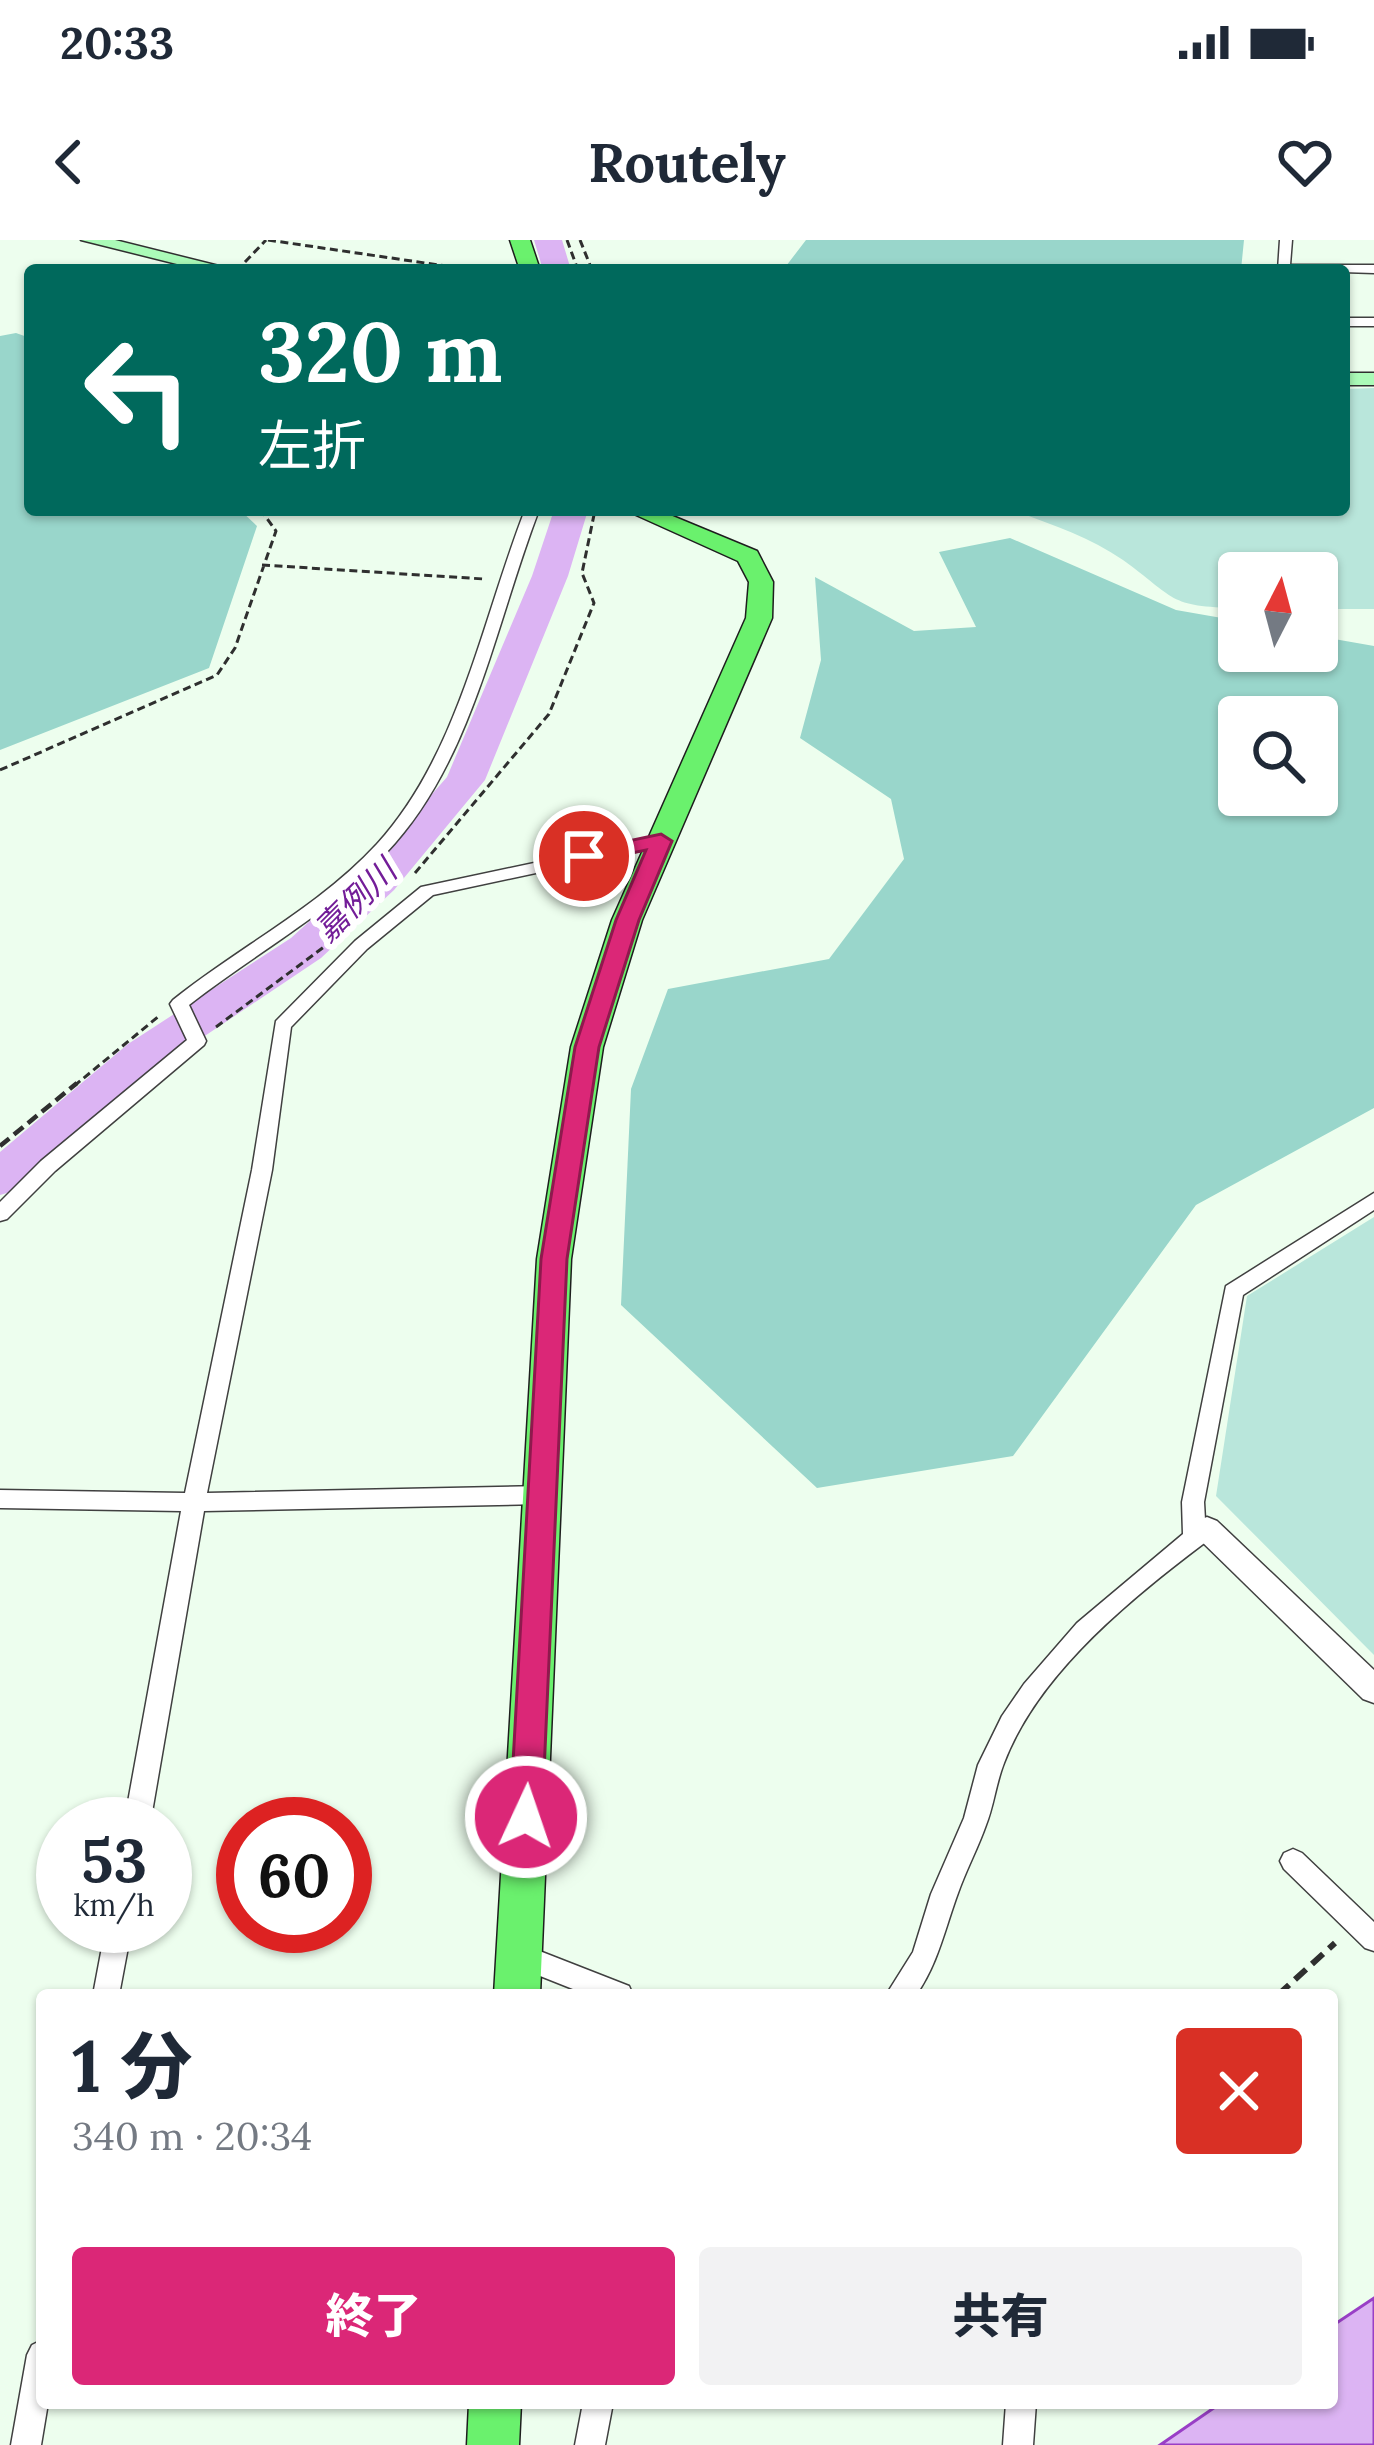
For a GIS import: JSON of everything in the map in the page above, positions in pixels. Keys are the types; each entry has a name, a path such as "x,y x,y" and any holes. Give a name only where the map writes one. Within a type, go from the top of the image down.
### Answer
{"main road":[{"path":"90,240 213,264"},
{"path":"517,1989 554,1259 587,1047 628,920 759,618 761,582 748,556 651,516"},
{"path":"493,2445 495,2409"}],"street":[{"path":"0,1214 48,1166 196,1041 179,1004 332,895 406,820 450,734 530,516"},
{"path":"142,1797 194,1502 262,1170 282,1025 361,945 427,891 661,841"},
{"path":"1374,1200 1233,1291 1193,1502 1201,1533 1374,1690"},
{"path":"0,1499 194,1502 542,1495"},
{"path":"903,1989 930,1948 941,1904 975,1823 982,1786 1009,1724 1076,1642 1201,1533"},
{"path":"1293,1861 1366,1931"},
{"path":"107,1989 113,1953"},
{"path":"519,1954 605,1989"},
{"path":"26,2445 36,2389"},
{"path":"590,2445 597,2409"},
{"path":"1018,2445 1021,2409"}],"path":[{"path":"239,264 267,240 432,264"},
{"path":"0,770 217,675 235,648 275,531 265,516"},
{"path":"409,879 549,714 595,603 583,573 594,516"},
{"path":"262,565 506,580"},
{"path":"196,1041 340,934"},
{"path":"0,1146 137,1030 179,1004"},
{"path":"1286,1989 1366,1931"}],"shaded area":[{"path":"806,240 1244,240 1242,264 788,264"},
{"path":"0,336 24,336 24,516 246,516 257,526 209,668 0,750"},
{"path":"1374,388 1374,609 1338,609 1338,552 1218,552 1218,606 1198,605 1164,592 1097,544 1028,516 1350,516 1350,389"},
{"path":"1010,538 1176,610 1218,617 1218,672 1338,672 1338,640 1374,646 1374,1108 1196,1205 1013,1456 817,1488 621,1305 631,1089 668,989 829,959 904,859 891,799 800,738 821,660 815,577 914,631 976,627 939,552"},
{"path":"1374,1217 1374,1655 1216,1496 1247,1296"},
{"path":"1374,2298 1374,2445 1160,2445 1212,2409 1338,2409 1338,2322"}],"waterway":[{"name":"嘉例川","path":"548,240 555,264"},
{"name":"嘉例川","path":"0,1178 144,1055 306,948 379,881 465,780 550,576 569,516"}],"route":[{"path":"526,1817 554,1259 587,1047 628,920 661,841 584,856"}]}
